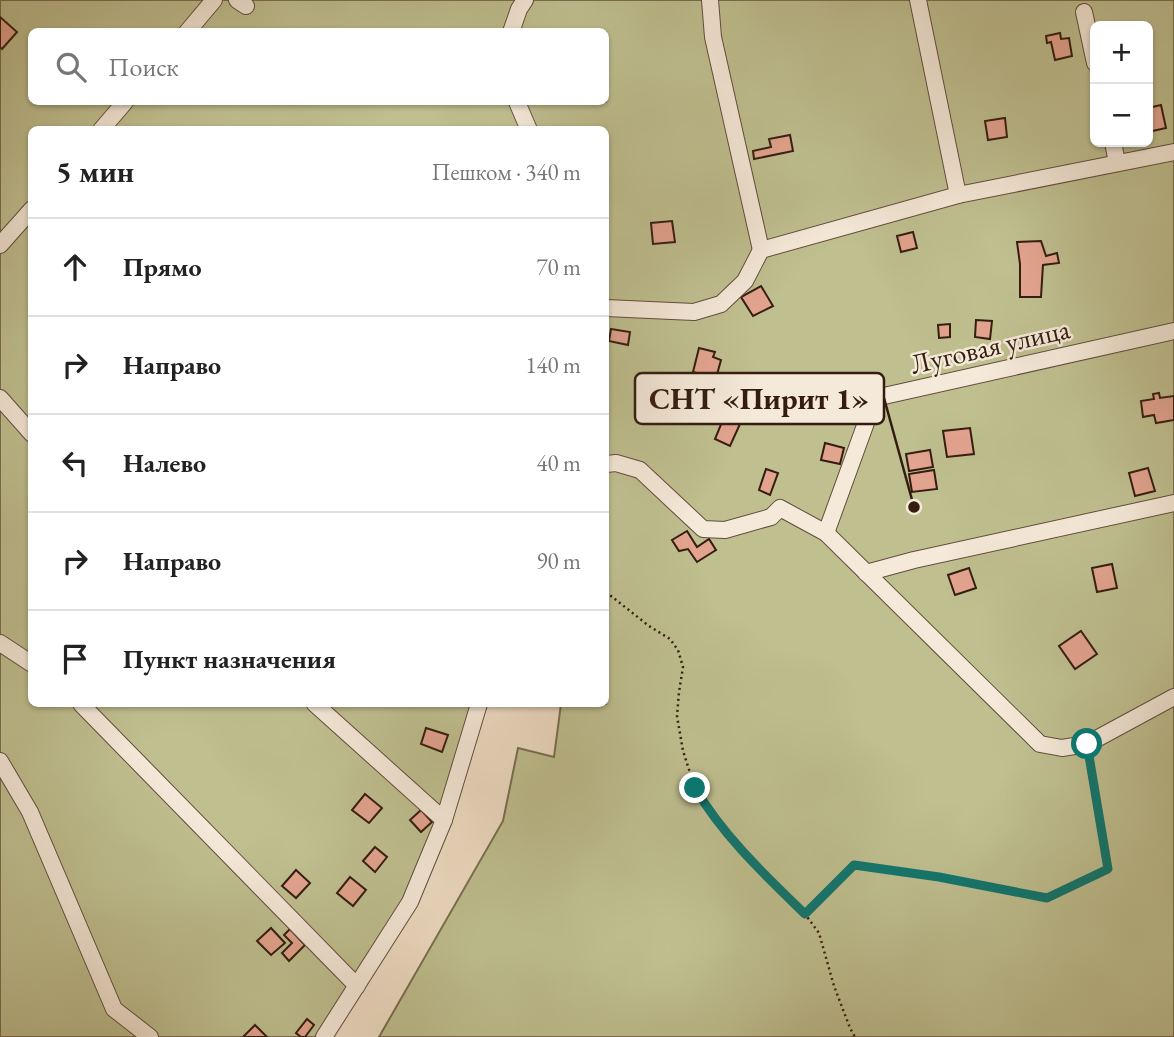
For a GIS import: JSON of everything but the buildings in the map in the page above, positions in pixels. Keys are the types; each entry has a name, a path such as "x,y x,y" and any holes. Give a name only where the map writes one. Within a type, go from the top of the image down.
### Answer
{"street":[{"path":"190,28 214,0"},
{"path":"513,28 525,0"},
{"path":"609,308 694,312 721,304 745,281 761,250 713,37 710,0"},
{"path":"918,0 958,195"},
{"path":"1084,12 1090,40"},
{"path":"104,126 122,105"},
{"path":"518,105 526,126"},
{"path":"1114,147 1118,163"},
{"path":"761,250 958,195 1174,152"},
{"path":"0,245 28,214"},
{"name":"Луговая улица","path":"827,533 875,398 1174,331"},
{"path":"0,398 28,430"},
{"path":"609,464 640,470 703,529 725,530 771,517 780,508 827,533 1040,744 1062,748 1087,744 1174,697"},
{"path":"866,573 1174,503"},
{"path":"0,643 28,661"},
{"path":"84,707 357,986"},
{"path":"318,707 444,820"},
{"path":"324,1037 410,902 444,820 477,707"},
{"path":"0,761 30,812 114,1009 150,1037"}],"path":[{"path":"609,594 670,639 678,650 683,667 677,716 683,751 695,788 708,810 736,845 805,914 819,933 834,986 855,1037"},
{"path":"805,914 854,865 939,877 1047,898 1108,869 1087,744"}],"green space":[{"path":"0,0 1174,0 1174,1037 379,1037 503,821 518,748 554,757 561,707 609,707 609,126 28,126 28,707 472,707 448,803 405,904 346,996 315,1037 0,1037"}],"place":[{"name":"СНТ «Пирит 1»","path":"914,507"}],"route":[{"path":"695,788 708,810 736,845 805,914 854,865 939,877 1047,898 1108,869 1087,744"}]}
